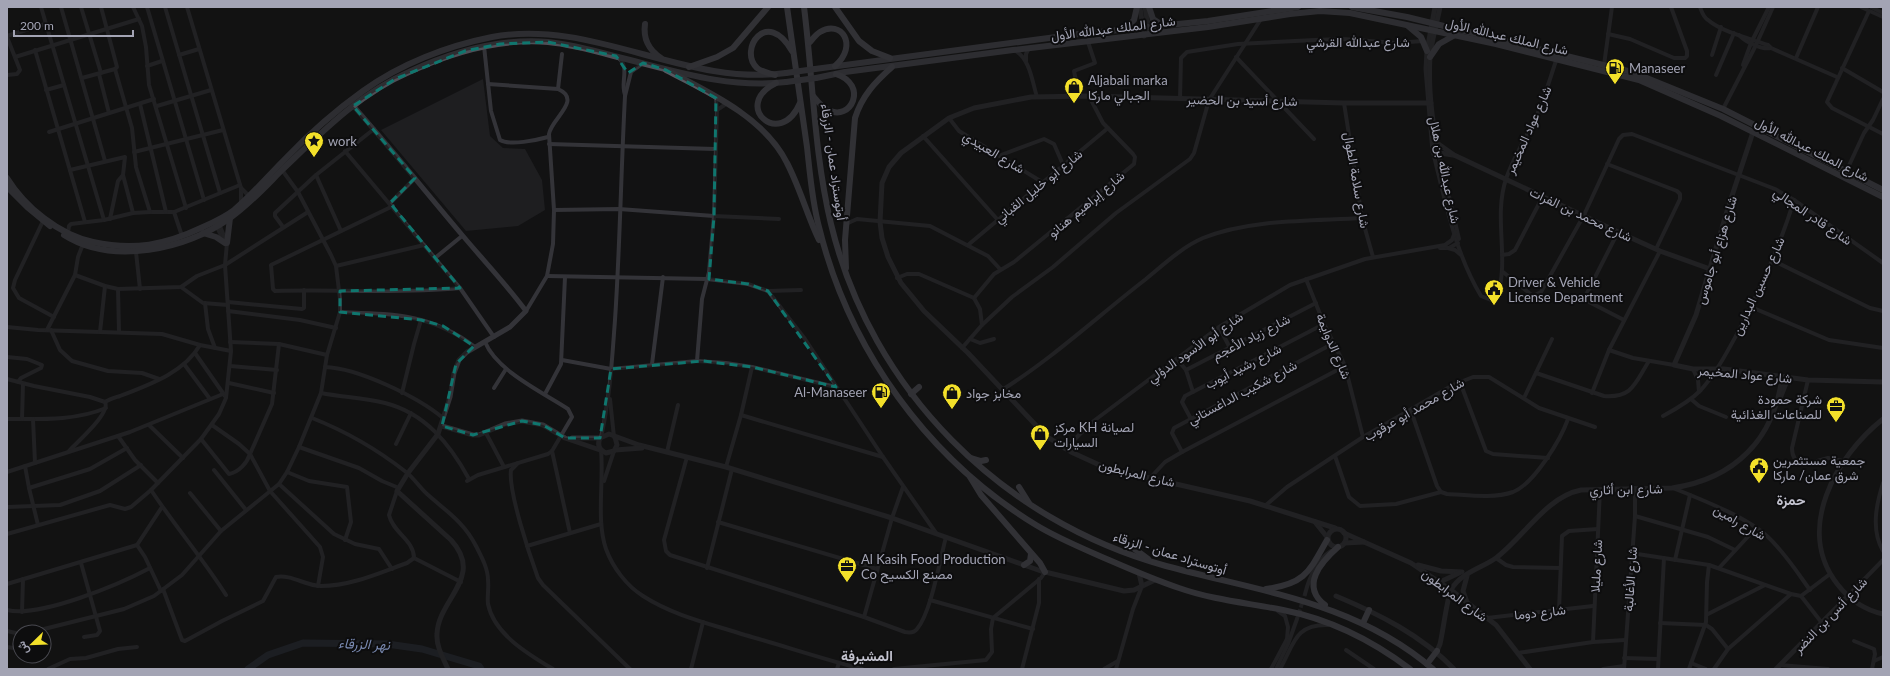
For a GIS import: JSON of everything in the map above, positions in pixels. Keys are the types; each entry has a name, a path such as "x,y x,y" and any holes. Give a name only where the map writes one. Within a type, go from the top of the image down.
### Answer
{"highway":[{"path":"689,67 717,57 733,48 768,7"},
{"name":"أوتوستراد عمان - الزرقاء","path":"787,7 814,202 826,254 847,310 881,373 923,430 948,457 1008,506 1049,533 1155,580 1206,596 1270,607 1304,615 1333,625 1371,643 1410,669"},
{"name":"أوتوستراد عمان - الزرقاء","path":"804,7 825,197 836,244 848,279 879,346 911,394 964,454 994,480 1032,507 1090,538 1151,561 1260,590 1298,598 1329,608 1363,623 1395,641 1433,669"},
{"path":"835,7 859,41 872,51 890,58"},
{"path":"809,43 817,34 825,30 834,29 843,34 847,43 846,52 835,66"},
{"path":"775,74 757,68 751,50 755,39 765,33 776,33 786,40 794,54"},
{"path":"848,279 845,249 846,224 853,135 857,112 870,88 892,67"},
{"path":"666,70 716,98 758,125 787,162 826,254"},
{"path":"814,97 823,107 833,112 842,111 850,106 854,98 854,88 846,79 836,74"},
{"path":"776,83 762,92 757,102 758,111 764,119 776,124 788,121 793,116 800,102"},
{"path":"911,394 919,387"},
{"path":"964,454 977,460 986,460"},
{"path":"968,474 981,496 1045,572"},
{"path":"1020,487 1032,507"},
{"path":"1260,590 1287,585 1301,579 1327,539"},
{"path":"1132,547 1151,561"},
{"path":"1329,608 1316,597 1313,589 1314,580 1325,560 1337,547"},
{"path":"1024,565 1030,561 1031,554"},
{"path":"1363,623 1369,610"},
{"path":"1427,664 1437,651"}],"main road":[{"path":"1124,30 1134,20 1139,7"},
{"path":"1149,7 1155,21 1164,26"},
{"name":"شارع الملك عبدالله الأول","path":"351,104 408,72 458,53 484,46 516,42 548,42 580,47 666,70 724,82 776,83 1029,48 1147,35 1262,18 1298,7"},
{"name":"شارع الملك عبدالله الأول","path":"1352,7 1434,27 1604,64 1647,78 1723,109 1883,190"},
{"name":"شارع الملك عبدالله الأول","path":"351,104 377,81 405,65 462,44 512,35 563,36 634,52 689,67 721,73 775,74 960,48 1208,21 1290,9 1335,12 1405,24 1434,27 1455,35 1557,58 1639,80 1721,116 1883,197"},
{"path":"645,24 645,36 648,45 655,53 668,61"},
{"path":"1405,24 1418,34 1423,41 1428,54 1439,44 1455,35"},
{"path":"960,48 961,57"},
{"path":"632,60 634,52"},
{"path":"405,65 408,72"},
{"path":"7,178 20,195 39,212 68,233 86,241 128,247 159,243 230,218 247,204 351,104"},
{"path":"7,187 43,221 68,238 83,244 118,252 136,252 157,249 203,233 217,223 250,196 289,155 351,104"},
{"path":"203,233 226,244 230,218"}],"street":[{"path":"41,7 104,220"},
{"path":"61,7 105,161"},
{"path":"81,7 100,73 109,113"},
{"path":"101,7 108,28 117,66 115,69 132,128 136,167 150,212"},
{"path":"133,7 142,26 146,47 149,85 157,106 186,208"},
{"path":"147,7 204,200"},
{"path":"165,7 220,193"},
{"path":"187,7 240,187 241,203"},
{"path":"1139,7 1146,28"},
{"path":"1145,7 1147,35"},
{"path":"1434,27 1435,7"},
{"path":"1434,27 1440,7"},
{"path":"1604,64 1612,7"},
{"path":"1608,34 1630,39 1674,58 1683,59 1687,56 1687,51 1671,7"},
{"path":"1700,7 1706,20 1754,42 1768,45 1771,48 1837,77"},
{"path":"1723,109 1769,7"},
{"path":"1754,42 1773,7"},
{"path":"1796,58 1818,7"},
{"path":"1861,7 1882,14"},
{"path":"1870,9 1837,77 1827,104 1883,134"},
{"path":"962,348 982,325 1012,297 1053,267 1106,221 1190,159 1194,153 1209,100 1262,18"},
{"path":"15,57 139,19"},
{"path":"142,26 152,23"},
{"path":"7,75 19,71 7,36 45,24"},
{"name":"شارع عبدالله بن هلال","path":"1434,27 1428,54 1430,103 1436,153 1455,232 1463,258 1481,296 1486,300 1491,300 1497,297"},
{"path":"1712,55 1721,27"},
{"path":"1716,75 1737,34"},
{"name":"شارع عبدالله القرشي","path":"1180,99 1181,60 1184,54 1244,44 1344,40 1388,43 1423,41"},
{"path":"1079,96 1074,71 1095,63 1088,42"},
{"path":"484,46 492,119 500,140 504,142 523,142 548,137"},
{"path":"1029,48 1026,54 1026,61 1037,97"},
{"path":"179,55 199,49"},
{"path":"35,50 84,222"},
{"path":"1014,50 1026,61"},
{"path":"558,89 562,54"},
{"path":"616,56 622,61 625,67 623,145 619,209 618,278 609,387 598,445 601,450 601,524 606,550 617,571 630,586 643,596 676,613 862,669"},
{"path":"1236,57 1314,140"},
{"name":"شارع عواد المخيمر","path":"1497,297 1503,272 1500,233 1501,209 1506,179 1539,110 1557,58"},
{"path":"147,66 162,61"},
{"path":"625,95 631,72 643,63"},
{"path":"1842,68 1883,92"},
{"path":"82,78 115,69"},
{"path":"414,558 414,552 411,546 390,521 389,510 408,473 438,434 442,426 450,397 456,364 464,354 510,327 526,311 547,276 553,244 554,210 548,137 552,123 568,104 565,93 558,89 488,84"},
{"path":"46,90 64,85"},
{"path":"157,106 211,90"},
{"name":"شارع أسيد بن الحضير","path":"880,222 881,189 885,175 901,153 949,118 974,108 1037,97 1079,96 1344,103 1430,103"},
{"name":"شارع إبراهيم هنانو","path":"974,298 985,283 1000,269 1014,262 1134,164 1135,157 1099,117 1089,96"},
{"path":"697,361 702,299 708,279 714,216 715,149 718,110 716,98"},
{"path":"1846,172 1883,99"},
{"path":"49,132 154,100"},
{"name":"شارع سلامة الطوال","path":"1344,103 1362,218 1374,257"},
{"name":"شارع عبدالله بن هلال","path":"1430,103 1437,143 1436,153 1459,239 1458,243"},
{"path":"140,104 166,212"},
{"path":"351,104 374,129 462,236 508,287 526,311"},
{"path":"718,110 726,104"},
{"name":"شارع العبيدي","path":"949,118 959,131 1001,155 1042,182"},
{"name":"شارع أبو خليل القباني","path":"968,245 1042,182 1064,167 1108,128"},
{"path":"283,227 275,214 316,175 374,129"},
{"path":"134,152 223,130"},
{"name":"شارع هزاع أبو جاموس","path":"1674,365 1696,315 1753,132"},
{"name":"شارع قادر المجالي","path":"1608,164 1622,135 1632,134 1775,189 1794,200 1883,263"},
{"path":"923,136 997,219"},
{"path":"1001,155 1044,140 1054,144 1064,167"},
{"name":"شارع محمد بن الفرات","path":"1437,143 1454,155 1618,232 1658,250 1710,269"},
{"path":"549,144 623,145 715,149"},
{"path":"345,151 460,288 494,337"},
{"name":"شارع محمد بن الفرات","path":"1436,153 1454,155"},
{"path":"70,170 125,157 123,175 133,213"},
{"path":"1503,272 1533,296 1539,295 1584,215 1608,164 1677,191 1680,194 1680,199 1658,250 1609,350 1592,393"},
{"path":"52,627 130,607 162,590 186,571 221,531 279,484 287,472 312,418 321,393 326,355 340,312 340,291 336,266 298,192 282,170"},
{"path":"110,219 118,180 123,175"},
{"path":"316,175 341,231"},
{"path":"415,178 391,205 270,266 273,290 427,291 460,288"},
{"path":"240,187 250,196"},
{"path":"68,233 70,225 110,219 133,213 174,212 220,193 240,187"},
{"path":"1502,255 1509,254 1515,250 1543,196"},
{"name":"شارع حسين البدارين","path":"1663,416 1700,392 1718,369 1751,307 1772,260 1794,200"},
{"path":"554,210 619,209 779,219"},
{"path":"847,211 857,219 930,226 988,256 1000,269"},
{"path":"174,212 182,236"},
{"path":"75,274 118,289 181,287 196,276 225,266 308,212"},
{"path":"1002,390 1030,372 1162,266 1202,239 1220,233 1259,225 1362,218"},
{"path":"846,224 857,219"},
{"path":"43,221 13,288 19,298 54,317"},
{"name":"شارع المرابطون","path":"880,222 884,248 897,278 920,306 962,348 1033,424 1065,449 1106,468 1151,477 1266,505 1335,528"},
{"path":"7,534 110,505 128,508 158,484 212,425 223,407 226,398 229,383 231,351 225,266 226,244 217,223"},
{"path":"1432,248 1449,243 1455,232"},
{"path":"1618,232 1587,293 1589,302 1624,320"},
{"path":"435,258 462,236"},
{"path":"1446,248 1458,243"},
{"path":"83,244 78,257 75,274 49,330 60,350 72,361 108,371 142,373 159,379"},
{"path":"336,266 424,245"},
{"path":"1432,248 1446,248 1455,250 1463,258"},
{"name":"شارع أبو الأسود الدؤلي","path":"1065,449 1091,423 1219,327 1290,285 1374,257 1432,248"},
{"path":"136,252 140,289"},
{"path":"1772,260 1870,308 1883,311"},
{"path":"897,278 907,274 919,274 974,298 982,314 982,325"},
{"path":"547,276 565,278 663,277 708,279 748,284 768,291 801,290"},
{"path":"652,364 663,277"},
{"path":"545,394 559,372 562,360 565,278"},
{"name":"شارع الدوايمة","path":"1306,279 1324,324 1345,366 1363,438"},
{"path":"100,332 106,286"},
{"path":"181,287 204,304 228,303 302,309 304,308 304,290"},
{"path":"118,289 119,332"},
{"path":"768,291 805,339 903,487 936,533"},
{"name":"شارع زياد الأعجم","path":"1186,370 1316,303"},
{"path":"204,304 208,329 215,348"},
{"path":"1751,307 1829,340 1883,348"},
{"path":"228,311 300,320 336,328"},
{"path":"340,312 385,314 421,320 443,326 475,347"},
{"path":"402,394 421,320"},
{"name":"شارع رشيد أيوب","path":"1191,419 1182,400 1193,392 1324,324"},
{"path":"7,327 162,334 200,345 231,351"},
{"path":"1219,327 1230,348"},
{"path":"970,339 980,343 994,339"},
{"path":"1524,398 1552,339"},
{"path":"230,342 279,344 326,355"},
{"path":"321,393 386,403 411,413 438,434 460,462 468,480 504,467 541,457 552,451 563,437 572,414 545,394 506,369 494,357 485,342"},
{"name":"شارع شكيب الداغستاني","path":"1182,452 1172,431 1174,428 1334,343"},
{"path":"200,439 229,474 244,465 270,411 274,393 279,344"},
{"path":"7,379 23,384 90,397 105,402 159,379 184,364 195,353 200,345"},
{"name":"شارع عواد المخيمر","path":"1609,350 1649,361 1693,369 1718,369 1808,380 1883,382"},
{"path":"195,353 226,398"},
{"path":"7,357 27,359 42,365 41,368 21,378 18,382"},
{"path":"1177,359 1186,370 1193,392"},
{"path":"562,360 611,369 697,361 752,367 836,387"},
{"path":"1536,373 1592,393 1615,397 1625,394 1635,383 1649,361"},
{"path":"184,364 210,399"},
{"path":"230,366 277,370"},
{"name":"شارع شكيب الداغستاني","path":"1151,477 1166,462 1182,452 1345,366"},
{"path":"325,367 339,367 358,372 433,409 443,418"},
{"path":"726,467 741,415 752,367"},
{"path":"494,388 506,369"},
{"path":"1693,369 1698,380 1700,392"},
{"name":"شارع محمد أبو عرقوب","path":"1266,505 1287,487 1363,438 1472,376 1489,377 1545,411 1595,427"},
{"name":"شارع ابن أثاري","path":"1775,411 1782,376"},
{"name":"شارع ابن أثاري","path":"1440,582 1473,570 1496,558 1563,496 1581,490 1672,488 1702,480 1722,471 1744,456 1764,434 1788,378"},
{"path":"1808,380 1792,448 1793,455 1797,462 1803,465 1828,458 1843,461"},
{"path":"1460,382 1486,451 1493,454 1548,458"},
{"path":"229,383 274,393"},
{"path":"22,419 23,384"},
{"path":"602,485 617,445 609,387"},
{"path":"7,472 149,425 223,394"},
{"path":"1691,399 1699,406 1726,417"},
{"path":"69,451 96,423 106,408 105,402"},
{"path":"667,452 678,405"},
{"path":"7,419 33,419 84,415 106,408"},
{"path":"1411,411 1437,486 1441,492"},
{"path":"396,444 411,413"},
{"path":"741,415 883,457"},
{"path":"312,418 348,435 408,473 425,493 459,521 469,534 485,566 488,578 488,602 491,614 502,631 535,658 553,669"},
{"path":"1335,456 1349,497 1360,506 1392,505 1441,492 1447,494 1475,495 1509,493 1525,483 1548,458 1560,437 1568,418"},
{"path":"33,419 36,463"},
{"path":"1883,419 1864,435 1843,461 1829,488 1819,527 1820,547 1830,574 1848,596 1865,608 1883,614"},
{"path":"442,426 472,435 486,433 505,424 522,421 543,425 563,437 609,453 614,450 647,447"},
{"path":"149,425 183,458"},
{"path":"212,425 240,444 250,454 270,491 320,547 323,557 318,586"},
{"path":"486,433 504,467"},
{"path":"563,437 600,438 606,434 647,447 726,467 892,518 1045,572 1124,591 1131,590 1155,580"},
{"path":"118,436 126,448 158,484"},
{"path":"299,447 359,468 398,490 456,546 463,566 461,582 440,621 437,633 438,645 448,669"},
{"path":"29,488 90,469 126,448"},
{"path":"552,451 570,533"},
{"path":"687,457 664,540 666,551 674,558 864,617 905,632 912,632 918,626 930,600 946,537"},
{"path":"518,463 513,467 511,474 527,546 538,578 543,585 630,669"},
{"path":"25,466 32,505 38,525"},
{"path":"7,507 32,505 55,506 108,487 141,466"},
{"path":"707,568 732,469"},
{"path":"214,470 246,510"},
{"path":"287,472 304,480 347,487 351,522 345,540"},
{"path":"1883,483 1878,500 1876,522 1878,539 1883,551"},
{"path":"279,484 329,531 345,540 379,550 392,569"},
{"path":"864,617 892,518 903,487"},
{"name":"شارع الأغالبة","path":"1624,667 1631,553 1635,516 1635,488"},
{"name":"شارع رامين","path":"1672,488 1739,518 1767,536 1775,544 1810,590"},
{"name":"شارع مليلا","path":"1593,642 1600,489"},
{"path":"151,490 162,507 199,555 226,595"},
{"path":"190,493 221,531"},
{"path":"1675,560 1690,495"},
{"path":"7,584 137,545 162,507"},
{"path":"1635,516 1718,540 1735,550"},
{"path":"718,522 877,569"},
{"name":"شارع المرابطون","path":"1314,522 1327,539"},
{"path":"527,546 601,524"},
{"path":"1305,594 1311,575 1322,558 1330,531 1335,528 1344,533 1345,543 1322,558"},
{"path":"1719,568 1755,529"},
{"path":"1559,610 1562,538 1564,534 1569,531 1598,530"},
{"name":"شارع المرابطون","path":"1344,533 1411,563 1451,590 1496,625 1530,669"},
{"path":"1327,539 1337,547"},
{"name":"شارع المرابطون","path":"1345,543 1364,542"},
{"path":"137,545 162,590 182,640 185,641 213,625 263,601 276,577 286,577 318,586 342,584 392,569 407,563 414,558"},
{"path":"1631,553 1709,565 1791,594 1801,596 1822,623"},
{"path":"414,558 461,582"},
{"path":"1496,558 1506,565 1513,567 1560,568"},
{"path":"1658,669 1664,558"},
{"name":"شارع أنس بن النضر","path":"1778,667 1883,560"},
{"path":"81,563 97,615 100,632 84,637"},
{"path":"1411,563 1431,569 1465,573 1463,585 1464,597 1467,603"},
{"path":"1689,669 1706,625 1708,614 1707,582 1709,565"},
{"path":"7,610 22,612 43,609 90,594 129,579 150,568"},
{"path":"894,669 986,660 992,652 991,629 993,618 1040,579 1045,572"},
{"path":"1116,669 1133,609 1142,586 1139,573"},
{"name":"شارع ابن أثاري","path":"1451,590 1465,573"},
{"path":"1801,596 1830,574"},
{"path":"1022,669 1039,603 1040,579"},
{"path":"22,612 24,580"},
{"path":"1708,614 1765,585"},
{"path":"1437,651 1440,644 1451,590"},
{"path":"1714,669 1728,649 1791,594"},
{"path":"1336,596 1369,610 1398,626 1437,651 1454,669"},
{"path":"930,600 1033,629"},
{"name":"شارع دوما","path":"1487,618 1594,606"},
{"path":"1270,607 1285,616 1288,627 1286,639 1271,669"},
{"path":"1276,669 1288,644 1297,619"},
{"path":"691,669 702,622"},
{"path":"1660,623 1706,625 1712,629 1728,649"},
{"path":"1280,669 1294,640 1302,631 1317,625 1333,625"},
{"path":"1518,654 1593,642 1625,640"},
{"path":"1854,641 1873,648 1875,654 1872,669"},
{"path":"48,669 70,659 86,658 118,649 137,647"},
{"path":"1346,650 1374,669"},
{"path":"1874,661 1883,657 1875,654"},
{"path":"1624,658 1658,659"},
{"path":"1104,669 1118,661"},
{"path":"1691,662 1706,669"},
{"path":"837,669 839,663"},
{"path":"1604,669 1624,667"},
{"path":"1778,667 1828,669"}],"highlighted area":[{"path":"548,42 616,56 628,73 643,63 666,70 716,98 714,216 709,279 748,284 768,291 836,387 752,367 703,361 611,369 600,438 565,438 543,425 522,421 473,435 442,426 456,364 474,346 443,326 421,320 340,312 340,291 460,288 390,203 415,178 353,106 395,79 465,51 500,44"}],"shaded area":[{"path":"483,79 490,136 503,148 525,149 542,180 545,210 518,226 466,231 381,130"}],"waterway":[{"name":"نهر الزرقاء","path":"248,669 268,655 303,643 387,644 422,649 479,666 481,669"}],"tunnel":[{"path":"1297,619 1305,594"}],"place":[{"name":"Manaseer","path":"1615,85"},
{"name":"Aljabali marka الجبالي ماركا","path":"1074,104"},
{"name":"work","path":"314,158"},
{"name":"Driver & Vehicle License Department","path":"1494,306"},
{"name":"Al-Manaseer","path":"881,409"},
{"name":"مخابز جواد","path":"952,410"},
{"name":"شركة حمودة للصناعات الغذائية","path":"1836,423"},
{"name":"مركز KH لصيانة السيارات","path":"1040,451"},
{"name":"جمعية مستثمرين شرق عمان/ ماركا","path":"1759,484"},
{"name":"Al Kasih Food Production Co مصنع الكسيح","path":"847,583"}],"district":[{"name":"حمزة","path":"1791,500"},
{"name":"المشيرفة","path":"867,656"}]}
